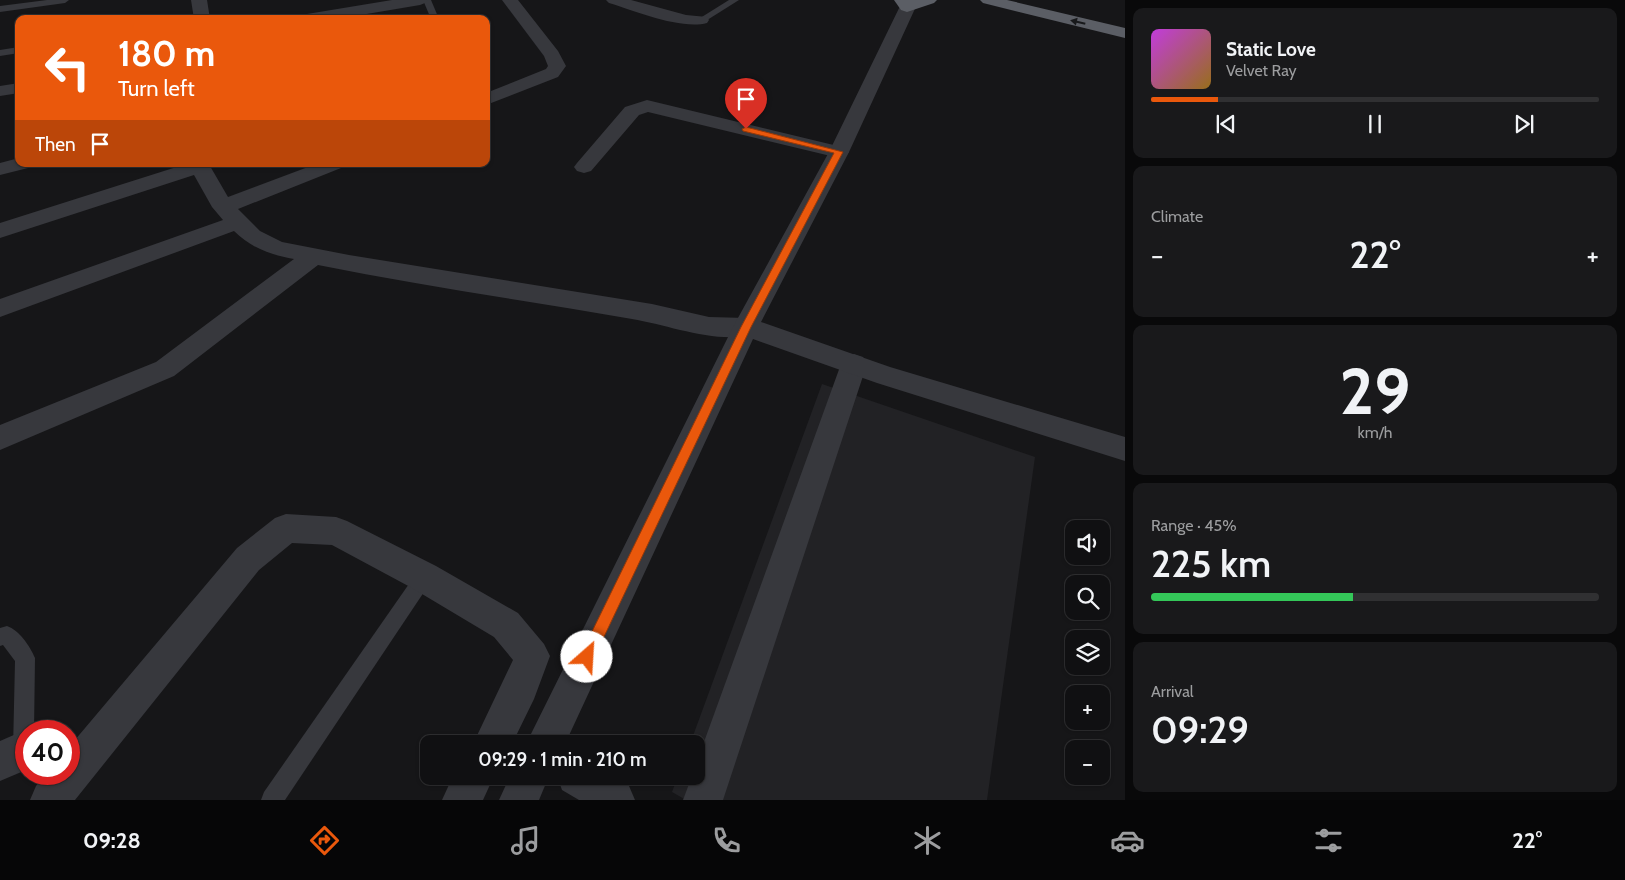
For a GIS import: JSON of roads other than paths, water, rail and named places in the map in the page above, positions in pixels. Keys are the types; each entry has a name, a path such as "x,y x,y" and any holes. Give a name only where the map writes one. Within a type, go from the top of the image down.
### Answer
{"highway":[{"path":"988,0 1125,33"},
{"path":"1040,0 1125,20"}],"street":[{"path":"352,15 420,0"},
{"path":"490,98 552,73 556,66 552,55 510,0"},
{"path":"614,0 685,20 700,20"},
{"path":"202,15 203,1"},
{"path":"550,735 746,327 839,152 912,2"},
{"path":"0,91 15,89"},
{"path":"584,167 632,111 647,106 839,152"},
{"path":"0,168 15,165"},
{"path":"0,231 194,167"},
{"path":"201,167 230,214 252,236 276,248 314,256 652,312 709,326 746,327 854,364 1125,449"},
{"path":"0,308 230,214 322,167"},
{"path":"0,438 164,369 314,256"},
{"path":"703,800 854,364"},
{"path":"80,758 248,559 286,528 336,531 424,577 506,625 532,656 521,686 496,735"},
{"path":"50,800 60,785"},
{"path":"462,800 470,785"},
{"path":"519,800 526,785"},
{"path":"591,785 615,800"}],"lane":[{"path":"0,9 65,0"},
{"path":"427,0 433,15"},
{"path":"700,20 735,0"},
{"path":"0,53 15,51"},
{"path":"272,800 424,577"},
{"path":"0,637 7,635 25,658 19,720"}]}
